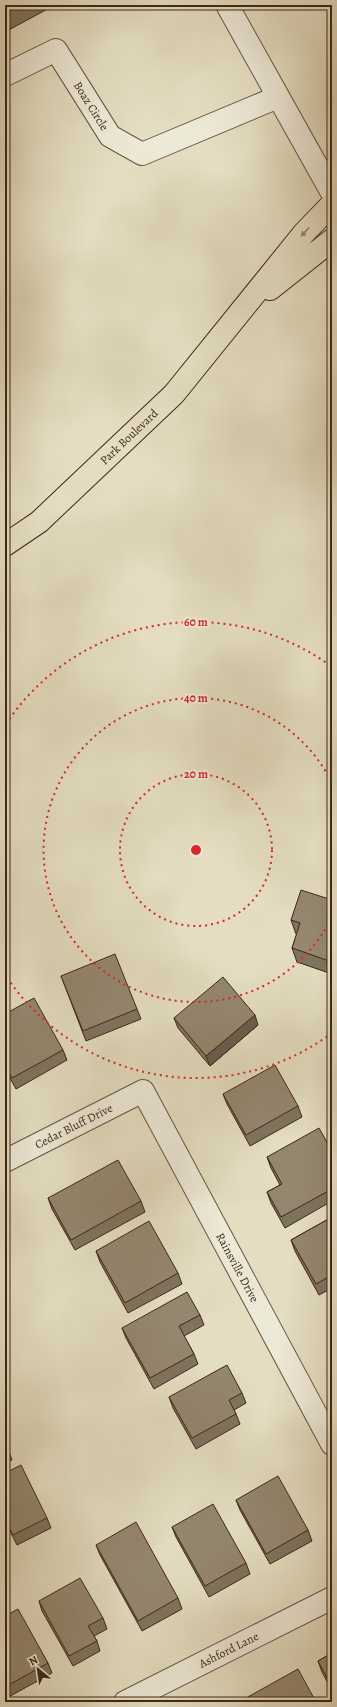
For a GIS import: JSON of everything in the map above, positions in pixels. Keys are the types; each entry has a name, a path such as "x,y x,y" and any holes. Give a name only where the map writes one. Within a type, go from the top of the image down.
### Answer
{"main road":[{"name":"Park Boulevard","path":"5,545 39,522 174,394 304,233 332,204"},
{"name":"Park Boulevard","path":"239,314 332,240"}],"street":[{"path":"227,5 332,193"},
{"name":"Boaz Circle","path":"5,75 56,50 110,136 142,154 278,97"},
{"name":"Cedar Bluff Drive","path":"5,1162 143,1091"},
{"name":"Rainsville Drive","path":"143,1091 332,1444"},
{"name":"Ashford Lane","path":"125,1702 332,1598"}],"building":[{"path":"5,5 21,5 5,14"},
{"path":"301,890 332,900 332,962 292,948 300,923 291,920"},
{"path":"115,954 137,1009 83,1031 61,976"},
{"path":"223,977 255,1015 206,1056 174,1018"},
{"path":"34,998 63,1050 12,1078 5,1065 5,1014"},
{"path":"275,1065 298,1106 246,1135 223,1094"},
{"path":"319,1128 332,1151 332,1189 281,1217 267,1192 282,1184 267,1157"},
{"path":"118,1160 141,1201 71,1240 48,1198"},
{"path":"332,1217 332,1275 316,1284 291,1240"},
{"path":"149,1221 178,1273 125,1303 96,1251"},
{"path":"187,1292 200,1315 179,1326 194,1354 150,1378 122,1328"},
{"path":"227,1365 242,1393 229,1400 236,1414 192,1438 169,1397"},
{"path":"5,1444 8,1449 5,1451"},
{"path":"21,1465 47,1518 13,1535 5,1519 5,1473"},
{"path":"278,1476 308,1530 266,1554 236,1500"},
{"path":"213,1504 246,1563 205,1586 172,1527"},
{"path":"136,1522 178,1598 138,1621 96,1545"},
{"path":"80,1578 103,1618 88,1626 97,1641 69,1656 39,1601"},
{"path":"18,1609 48,1663 5,1687 5,1616"},
{"path":"332,1653 332,1687 318,1661"},
{"path":"298,1669 316,1702 249,1702 246,1698"}]}
